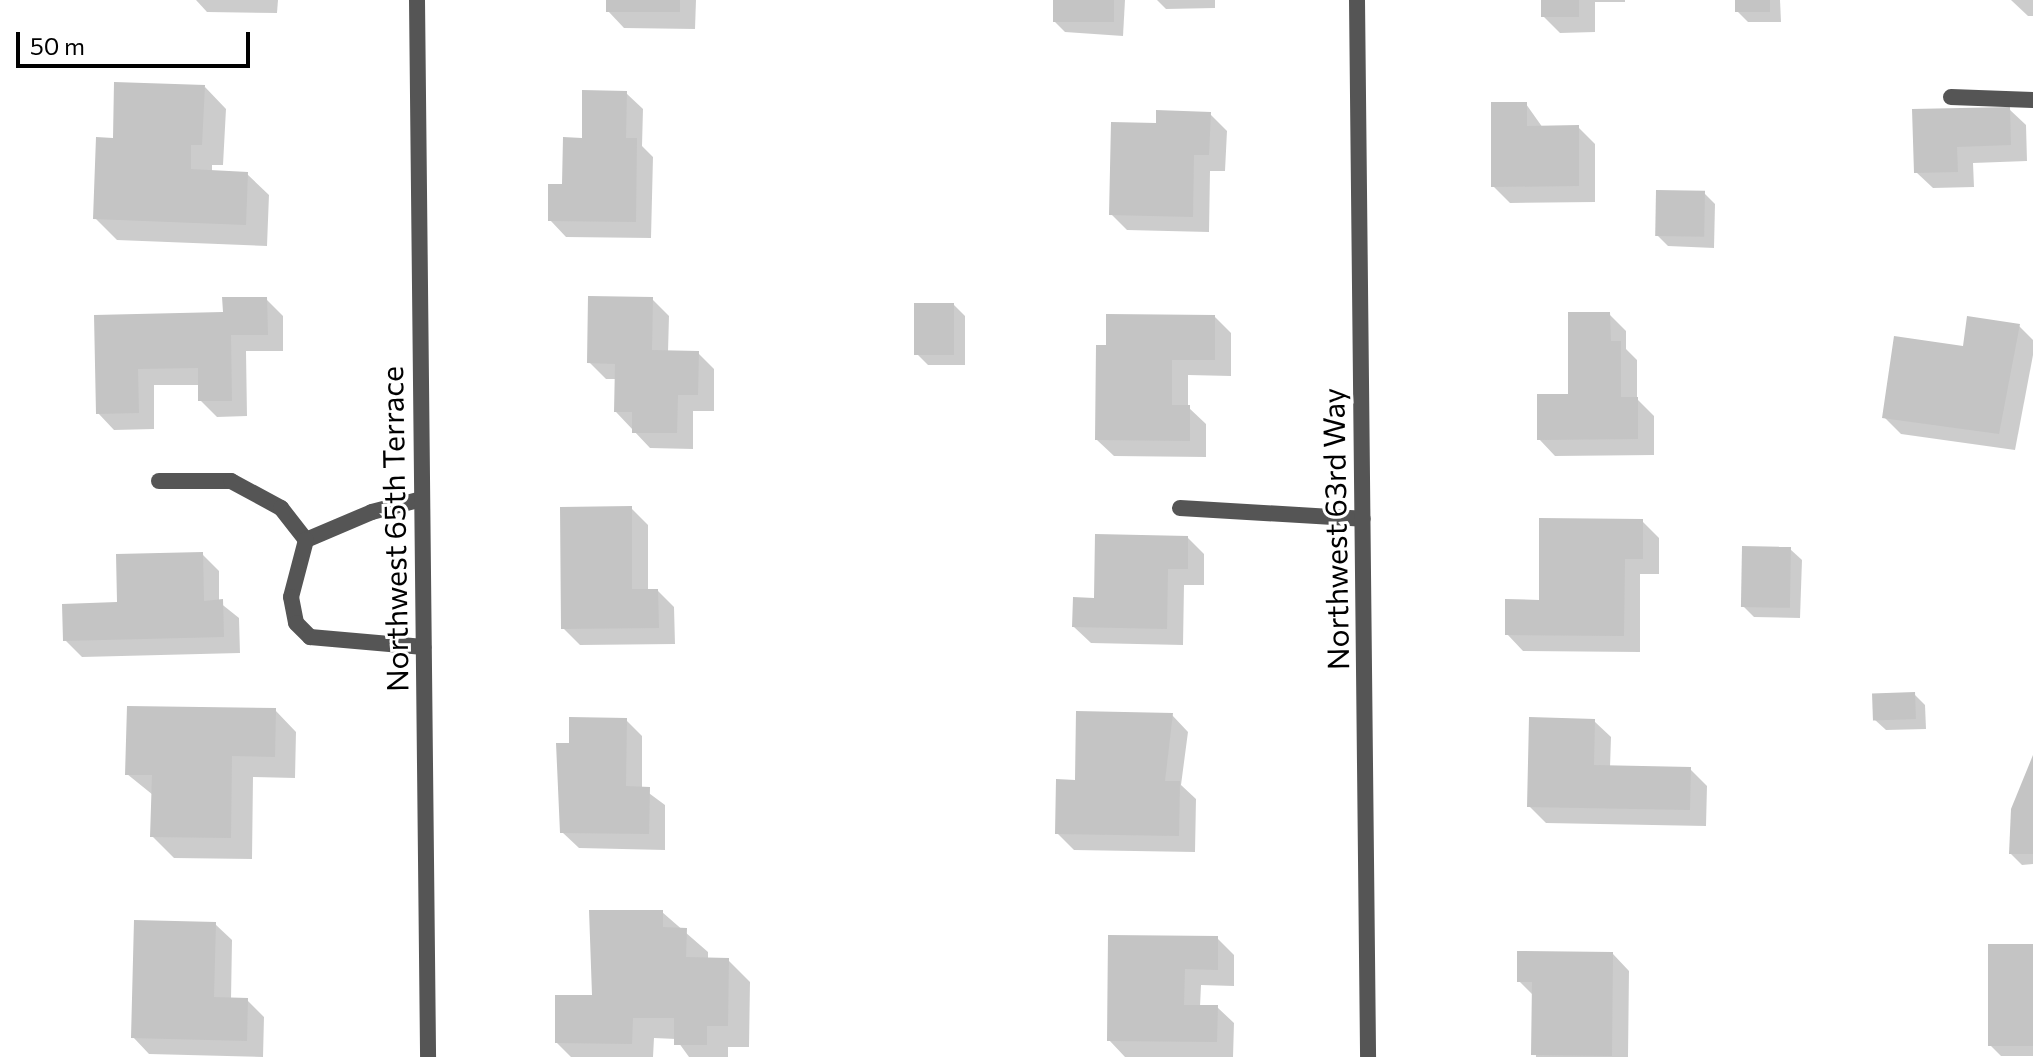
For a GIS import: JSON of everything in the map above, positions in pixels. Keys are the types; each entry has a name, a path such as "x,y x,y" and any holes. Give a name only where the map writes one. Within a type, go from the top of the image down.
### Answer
{"street":[{"name":"Northwest 65th Terrace","path":"417,0 428,1057"},
{"name":"Northwest 63rd Way","path":"1357,0 1368,1057"},
{"path":"1951,97 2033,100"},
{"path":"159,481 231,481 281,508 306,540"},
{"path":"306,540 372,512 422,499"},
{"path":"1180,508 1363,519"},
{"path":"306,540 291,597 296,623 310,637 424,647"}],"building":[{"path":"606,0 680,0 680,12 606,12"},
{"path":"1053,0 1114,0 1114,22 1053,22"},
{"path":"1541,0 1579,0 1579,17 1541,17"},
{"path":"1735,0 1770,0 1770,12 1735,12"},
{"path":"114,82 205,85 202,145 191,145 191,169 248,172 246,225 93,219 96,137 113,138"},
{"path":"582,90 627,91 626,138 637,138 636,222 548,221 548,184 562,184 563,137 582,138"},
{"path":"1491,102 1527,102 1527,126 1579,125 1579,186 1491,187"},
{"path":"2010,107 2011,145 1957,147 1958,172 1914,173 1912,109"},
{"path":"1156,110 1211,112 1209,155 1194,155 1193,217 1109,215 1111,122 1156,123"},
{"path":"1656,190 1705,191 1704,237 1655,236"},
{"path":"588,296 653,297 652,350 699,351 698,395 678,395 677,433 632,433 632,412 614,412 615,364 587,363"},
{"path":"222,297 267,297 268,335 231,335 232,401 198,401 198,368 138,369 139,413 96,414 94,315 223,312"},
{"path":"914,303 954,303 954,355 914,355"},
{"path":"1568,312 1610,312 1611,341 1621,341 1621,397 1638,397 1638,439 1537,440 1537,394 1568,394"},
{"path":"1106,314 1215,315 1215,360 1172,360 1172,405 1190,405 1190,441 1095,440 1096,345 1106,345"},
{"path":"1967,316 2020,324 1999,434 1882,418 1894,336 1963,346"},
{"path":"632,506 632,589 658,589 659,628 561,629 560,507"},
{"path":"1539,518 1643,519 1643,559 1625,559 1624,636 1505,635 1505,599 1539,600"},
{"path":"1095,534 1188,536 1188,569 1168,569 1167,629 1072,627 1073,597 1094,598"},
{"path":"1742,546 1791,547 1790,608 1741,607"},
{"path":"203,552 204,601 223,599 224,637 63,641 62,604 117,602 116,554"},
{"path":"1915,692 1916,719 1873,720 1872,694"},
{"path":"127,706 276,708 275,757 232,756 231,838 150,837 152,775 125,775"},
{"path":"1076,711 1173,713 1165,781 1180,781 1179,836 1055,834 1056,779 1075,780"},
{"path":"569,717 627,718 626,786 650,787 649,834 560,833 556,743 569,743"},
{"path":"1529,717 1595,719 1594,765 1691,767 1690,810 1527,807"},
{"path":"2033,755 2033,854 2009,854 2011,809"},
{"path":"589,910 663,910 663,927 687,928 686,957 729,958 728,1026 707,1026 707,1045 674,1045 674,1018 633,1018 632,1044 555,1043 555,995 592,995"},
{"path":"134,920 216,922 214,997 248,998 247,1041 131,1038"},
{"path":"1108,935 1218,936 1218,970 1185,969 1184,1005 1218,1005 1217,1042 1107,1041"},
{"path":"1988,944 2033,944 2033,1046 1988,1046"},
{"path":"1517,951 1613,952 1612,1056 1531,1055 1532,982 1517,982"}]}
